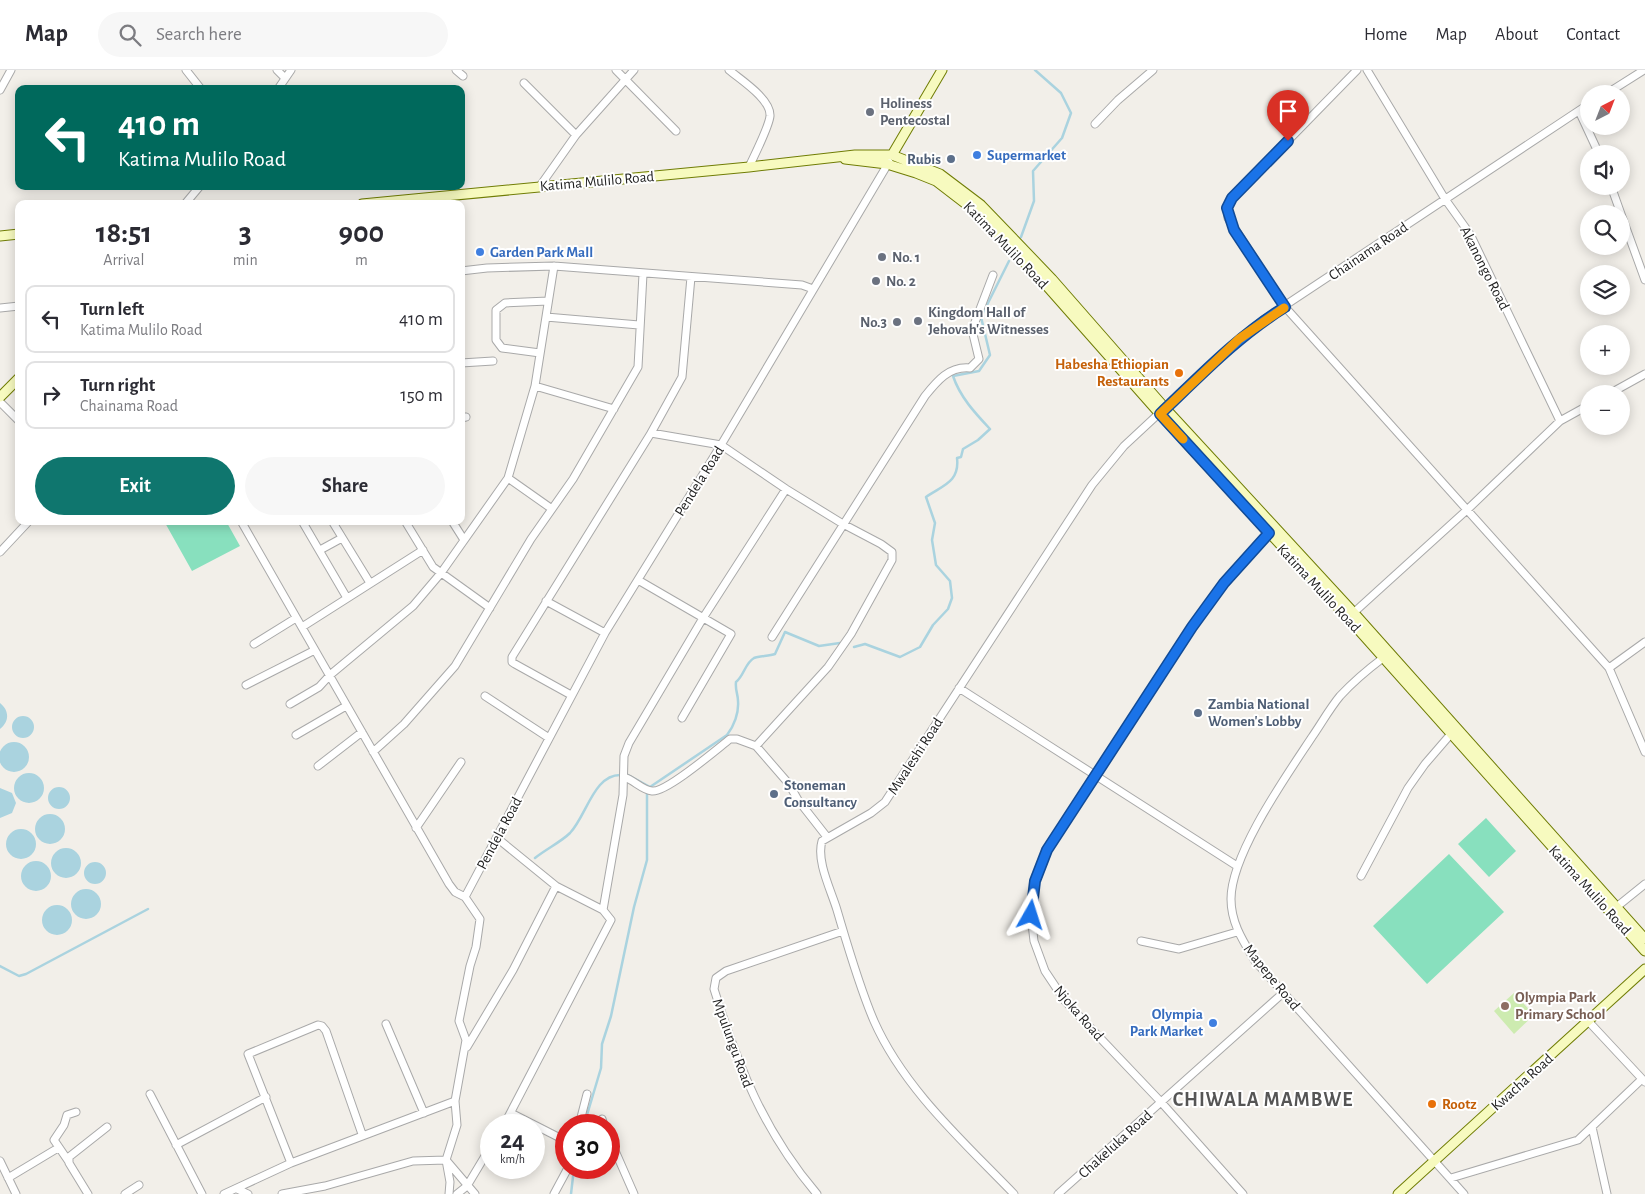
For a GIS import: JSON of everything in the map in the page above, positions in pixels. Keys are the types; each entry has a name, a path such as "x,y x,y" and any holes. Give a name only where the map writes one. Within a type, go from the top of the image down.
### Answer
{"main road":[{"name":"Pendela Road","path":"892,155 942,70"},
{"name":"Katima Mulilo Road","path":"402,200 749,167 855,154 892,155 940,174 981,205 1052,279 1162,411"},
{"name":"Katima Mulilo Road","path":"832,157 887,164 936,181 976,211 1456,730 1614,909 1645,951"},
{"path":"0,236 15,234"},
{"path":"0,397 15,382"},
{"name":"Katima Mulilo Road","path":"1351,615 1383,658 1450,735 1614,909 1645,939"},
{"name":"Kwacha Road","path":"1398,1194 1645,969"}],"street":[{"path":"0,90 11,70"},
{"path":"186,70 198,85"},
{"path":"277,70 286,78"},
{"path":"281,85 291,70"},
{"path":"456,70 463,76"},
{"path":"616,70 676,131"},
{"path":"540,186 576,135 634,70"},
{"path":"729,70 757,93 769,106 770,117 749,167"},
{"path":"1095,124 1118,100 1153,70"},
{"path":"1357,70 1232,198 1227,208 1234,230 1285,307 1610,668 1645,752"},
{"name":"Akanongo Road","path":"1367,70 1445,198 1470,234 1560,421"},
{"path":"1620,85 1644,70"},
{"path":"524,83 576,135"},
{"path":"1578,111 1595,145"},
{"name":"Chainama Road","path":"1162,411 1239,339 1263,320 1578,111"},
{"name":"Pendela Road","path":"465,897 605,633 721,446 892,155"},
{"path":"188,200 197,190"},
{"path":"1630,239 1645,280"},
{"path":"465,271 554,266 802,285 813,289"},
{"path":"290,704 319,686 330,674 413,606 441,573 508,478 536,386 554,266"},
{"path":"373,752 404,724 455,666 552,509 573,479 638,367 643,274"},
{"path":"772,637 925,396 941,376 962,367 970,368 979,359 972,330 993,276"},
{"path":"571,695 512,662 546,601 651,433 682,377 691,277"},
{"path":"540,353 502,348 496,340 496,310 505,303 548,301"},
{"path":"0,308 15,306"},
{"path":"546,317 639,325"},
{"path":"465,363 493,361"},
{"path":"1625,385 1645,374"},
{"path":"536,386 614,409"},
{"path":"0,402 15,416"},
{"path":"1351,615 1468,509 1560,421 1580,410"},
{"name":"Mwaleshi Road","path":"828,837 872,813 885,802 1092,485 1124,446 1162,411"},
{"path":"651,433 721,446 786,489 892,552 892,560 851,634 834,658 756,746"},
{"path":"508,478 552,509"},
{"path":"603,910 624,777 624,756 629,743 703,618 786,489"},
{"path":"0,552 25,525"},
{"path":"243,525 449,884 455,892 465,897 480,919 476,947 470,966 459,1021 466,1040 455,1101 457,1125 446,1160 450,1182 449,1194"},
{"path":"304,525 347,598"},
{"path":"334,525 370,583"},
{"path":"407,525 433,567 490,608"},
{"path":"455,525 464,540"},
{"name":"Njoka Road","path":"1243,1194 1161,1102 1065,1001 1045,971 1034,941 1031,915 1035,881 1047,850 1192,627 1224,583 1272,531"},
{"path":"320,550 342,538"},
{"path":"302,627 423,550"},
{"path":"638,580 730,634 682,718"},
{"path":"546,601 605,633"},
{"path":"254,644 296,618"},
{"path":"1610,668 1645,642"},
{"path":"246,686 315,650"},
{"name":"Mapepe Road","path":"1383,658 1360,676 1339,698 1286,778 1246,844 1237,866 1231,898 1237,932 1255,961 1464,1194"},
{"path":"958,688 1237,866"},
{"path":"485,696 549,738"},
{"path":"296,735 346,706"},
{"path":"318,766 362,732"},
{"path":"1361,876 1408,788 1425,764 1450,735"},
{"path":"624,777 633,779 650,791 656,791 672,784 730,739 737,739 756,746 789,784 798,800 828,837 822,841 820,856 843,931 875,1022 898,1061 934,1110 1014,1194"},
{"path":"416,828 461,762"},
{"path":"497,838 556,886 603,910 610,920 610,924 511,1113 555,1135"},
{"path":"1614,909 1645,884"},
{"path":"464,1051 513,970 556,886"},
{"name":"Mpulungu Road","path":"818,1194 788,1157 762,1116 742,1072 714,989 716,978 726,970 843,931"},
{"path":"1141,941 1179,949 1237,932"},
{"name":"Chakeluka Road","path":"1058,1194 1283,993"},
{"path":"1451,1178 1578,1140 1644,1081 1589,1022"},
{"path":"386,1024 424,1113"},
{"path":"291,1163 248,1054 318,1025 322,1026 362,1134"},
{"path":"150,1094 202,1194"},
{"path":"582,1114 587,1094"},
{"path":"176,1144 266,1097"},
{"path":"224,1194 291,1163 362,1134 455,1101"},
{"path":"76,1112 67,1115 64,1125 55,1138 58,1148 88,1194"},
{"path":"69,1163 69,1157 72,1154 107,1127"},
{"path":"1592,1127 1607,1194"},
{"path":"8,1178 58,1148"},
{"path":"446,1160 475,1194"},
{"path":"282,1194 326,1186 413,1161 446,1160"},
{"path":"0,1161 16,1194"},
{"path":"620,1162 634,1194"},
{"path":"457,1194 467,1186 480,1164"},
{"path":"554,1194 562,1179"},
{"path":"125,1194 139,1185"},
{"path":"238,1188 248,1194"}],"green space":[{"path":"166,525 228,525 240,546 192,571"},
{"path":"1486,818 1516,851 1489,877 1458,844"},
{"path":"1449,854 1504,912 1427,984 1373,926"},
{"path":"1514,993 1534,1015 1514,1034 1494,1011"}],"water":[{"path":"0,703 7,712 7,719 0,729"},
{"path":"23,716 31,719 34,727 31,735 23,738 15,735 12,727 15,719"},
{"path":"14,742 25,746 29,757 25,768 14,772 3,768 -1,757 3,746"},
{"path":"29,773 40,777 44,788 40,799 29,803 18,799 14,788 18,777"},
{"path":"59,787 67,790 70,798 67,806 59,809 51,806 48,798 51,790"},
{"path":"0,788 12,793 16,803 12,813 0,818"},
{"path":"50,814 61,818 65,829 61,840 50,844 39,840 35,829 39,818"},
{"path":"21,829 32,833 36,844 32,855 21,859 10,855 6,844 10,833"},
{"path":"66,848 77,852 81,863 77,874 66,878 55,874 51,863 55,852"},
{"path":"36,861 47,865 51,876 47,887 36,891 25,887 21,876 25,865"},
{"path":"95,862 103,865 106,873 103,881 95,884 87,881 84,873 87,865"},
{"path":"86,889 97,893 101,904 97,915 86,919 75,915 71,904 75,893"},
{"path":"57,905 68,909 72,920 68,931 57,935 46,931 42,920 46,909"}],"waterway":[{"path":"1021,237 1034,201 1033,171 1062,138 1071,113 1061,93 1035,70"},
{"path":"854,647 865,644 900,657 920,647 933,625 948,609 952,598 950,581 936,565 932,540 935,523 926,497 948,483 956,473 957,458 961,457 963,449 978,440 990,429 964,398 953,376 979,371 990,355 981,317 1009,261"},
{"path":"628,775 650,787 727,735 734,723 738,710 736,682 751,660 775,654 785,632 819,646 840,643"},
{"path":"535,858 570,833 592,796 604,781 612,776 622,775"},
{"path":"587,1114 601,1068 602,1044 611,1016 634,907 647,860 647,793"},
{"path":"0,966 19,976 26,974 148,909"},
{"path":"571,1194 573,1179"}],"slow traffic":[{"path":"1183,439 1160,414 1239,339 1263,320 1284,308"}],"place":[{"name":"Holiness Pentecostal","path":"870,112"},
{"name":"Supermarket","path":"977,155"},
{"name":"Rubis","path":"951,159"},
{"name":"Garden Park Mall","path":"480,252"},
{"name":"No. 1","path":"882,257"},
{"name":"No. 2","path":"876,281"},
{"name":"Kingdom Hall of Jehovah's Witnesses","path":"918,321"},
{"name":"No.3","path":"897,322"},
{"name":"Habesha Ethiopian Restaurants","path":"1179,373"},
{"name":"Zambia National Women's Lobby","path":"1198,713"},
{"name":"Stoneman Consultancy","path":"774,794"},
{"name":"Olympia Park Primary School","path":"1505,1006"},
{"name":"Olympia Park Market","path":"1213,1023"},
{"name":"Rootz","path":"1432,1104"}],"district":[{"name":"CHIWALA MAMBWE","path":"1263,1099"}],"route":[{"path":"1031,915 1035,881 1047,850 1192,627 1224,583 1269,533 1160,414 1239,339 1263,320 1285,307 1234,230 1228,218 1227,208 1232,198 1288,141"}]}
